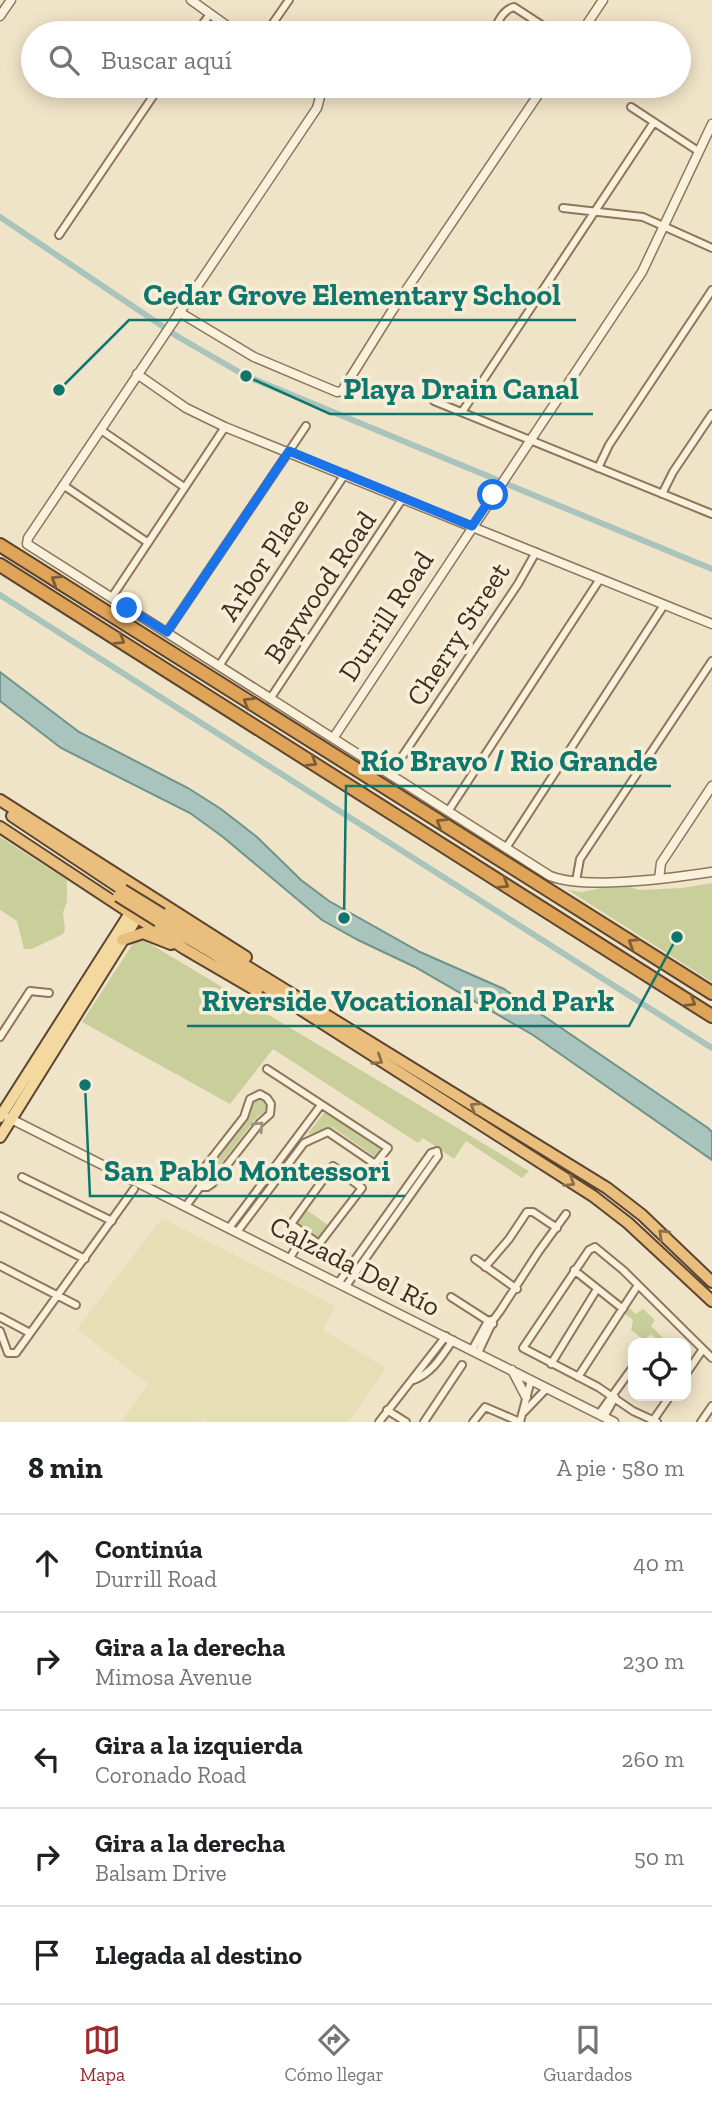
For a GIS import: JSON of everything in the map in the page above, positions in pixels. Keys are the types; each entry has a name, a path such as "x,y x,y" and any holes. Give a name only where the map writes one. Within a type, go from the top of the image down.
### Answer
{"highway":[{"path":"0,545 712,993"},
{"path":"0,565 712,1016"},
{"path":"0,800 120,892 134,914 161,918 416,1065 436,1081"},
{"path":"4,819 280,992 436,1081 624,1200 712,1282"},
{"path":"4,819 120,892 146,895 185,949"},
{"path":"122,940 143,933 185,949 321,1030 352,1043"},
{"path":"280,992 352,1043 611,1208 712,1301"}],"main road":[{"path":"0,1137 3,1116 146,895"},
{"path":"3,1116 122,940 134,914"}],"street":[{"path":"0,16 10,0"},
{"path":"191,0 221,21"},
{"path":"275,21 289,0"},
{"path":"589,21 603,0"},
{"path":"499,21 502,15 514,7 536,21"},
{"path":"204,21 210,13"},
{"path":"59,235 152,98"},
{"path":"320,98 317,108 162,335 27,542 32,548 550,876 576,881 659,879 712,872"},
{"path":"179,312 254,357 337,392 343,390 392,311 536,98"},
{"path":"631,107 698,151"},
{"path":"462,412 654,122"},
{"name":"Durrill Road","path":"334,737 642,272 712,124"},
{"path":"563,208 643,217 712,248"},
{"path":"598,468 609,445 712,290"},
{"path":"137,374 186,408 225,427 712,624"},
{"path":"435,401 712,514"},
{"path":"662,494 712,414"},
{"path":"167,632 306,426"},
{"path":"111,597 225,427"},
{"path":"101,430 184,486"},
{"name":"Arbor Place","path":"219,666 345,474"},
{"path":"63,485 147,542"},
{"name":"Baywood Road","path":"270,699 403,498"},
{"name":"Cherry Street","path":"391,773 518,584 536,552"},
{"path":"449,810 600,579"},
{"path":"506,848 664,605"},
{"path":"576,881 580,859 712,661"},
{"path":"659,879 661,863 712,786"},
{"path":"0,1037 30,991 48,993"},
{"path":"233,1230 304,1143 328,1132 375,1164 388,1149 267,1069"},
{"path":"186,1206 200,1187 201,1172 244,1117 250,1099 260,1094 267,1098 271,1104 270,1114 213,1183 200,1187"},
{"path":"233,1230 321,1105"},
{"name":"Calzada Del Río","path":"3,1116 614,1422"},
{"path":"297,1137 304,1143"},
{"path":"342,1284 364,1261 375,1239 431,1153 437,1151 438,1156 411,1187"},
{"path":"335,1166 361,1185 362,1189 321,1243 304,1234 291,1224 332,1167 335,1166"},
{"path":"22,1177 112,1221"},
{"path":"0,1331 8,1353 16,1353 134,1189"},
{"path":"485,1267 527,1212 533,1212 558,1228"},
{"path":"475,1352 492,1321 517,1289 539,1251 566,1214"},
{"path":"0,1216 85,1258"},
{"path":"290,1258 304,1234"},
{"path":"342,1284 357,1257 375,1239"},
{"path":"667,1401 654,1422 524,1349 524,1344 589,1250 594,1247 599,1250 712,1358"},
{"path":"357,1257 364,1261"},
{"path":"475,1259 517,1289"},
{"path":"0,1266 76,1305"},
{"path":"574,1270 623,1309"},
{"path":"578,1377 638,1285"},
{"path":"551,1364 597,1289"},
{"path":"451,1297 492,1321"},
{"path":"0,1317 30,1332"},
{"path":"379,1422 449,1338"},
{"path":"691,1367 703,1349"},
{"path":"424,1422 462,1364"},
{"path":"512,1370 526,1397"},
{"path":"601,1416 628,1374"},
{"path":"473,1422 485,1407 520,1422 531,1380"},
{"path":"524,1412 547,1388"},
{"path":"701,1422 712,1406"},
{"path":"387,1410 406,1422"}],"shaded area":[{"path":"162,1218 335,1306 323,1330 386,1368 349,1422 208,1422 204,1419 202,1422 121,1422 148,1384 77,1329"}],"green space":[{"path":"0,837 67,880 63,934 32,949 24,949 17,921 0,910"},
{"path":"712,883 712,982 568,890 582,892 601,888 682,888"},
{"path":"142,939 529,1171 522,1178 466,1141 454,1159 423,1138 418,1143 273,1049 230,1104 82,1022 134,942"},
{"path":"264,1099 269,1110 258,1116 207,1182 204,1176 250,1114 250,1105"},
{"path":"324,1113 329,1113 382,1148 378,1159 332,1127 308,1133"},
{"path":"307,1210 329,1226 320,1238 297,1224"},
{"path":"627,1306 636,1314 643,1309 655,1320 651,1326 663,1338 655,1338 651,1334 641,1338 631,1330 633,1320 623,1313"}],"water":[{"path":"0,672 79,732 188,788 221,809 257,837 301,880 329,901 420,952 504,989 708,1128 712,1132 712,1160 533,1035 415,967 322,920 223,837 190,813 61,748 0,701"}],"waterway":[{"path":"0,217 180,338 246,376 712,569"},
{"path":"0,595 712,1048"}],"place":[{"name":"Playa Drain Canal","path":"246,376"},
{"name":"Cedar Grove Elementary School","path":"59,390"},
{"name":"Río Bravo / Rio Grande","path":"344,918"},
{"name":"Riverside Vocational Pond Park","path":"677,937"},
{"name":"San Pablo Montessori","path":"85,1085"}],"route":[{"path":"127,608 167,632 289,451 472,526 493,495"}]}
